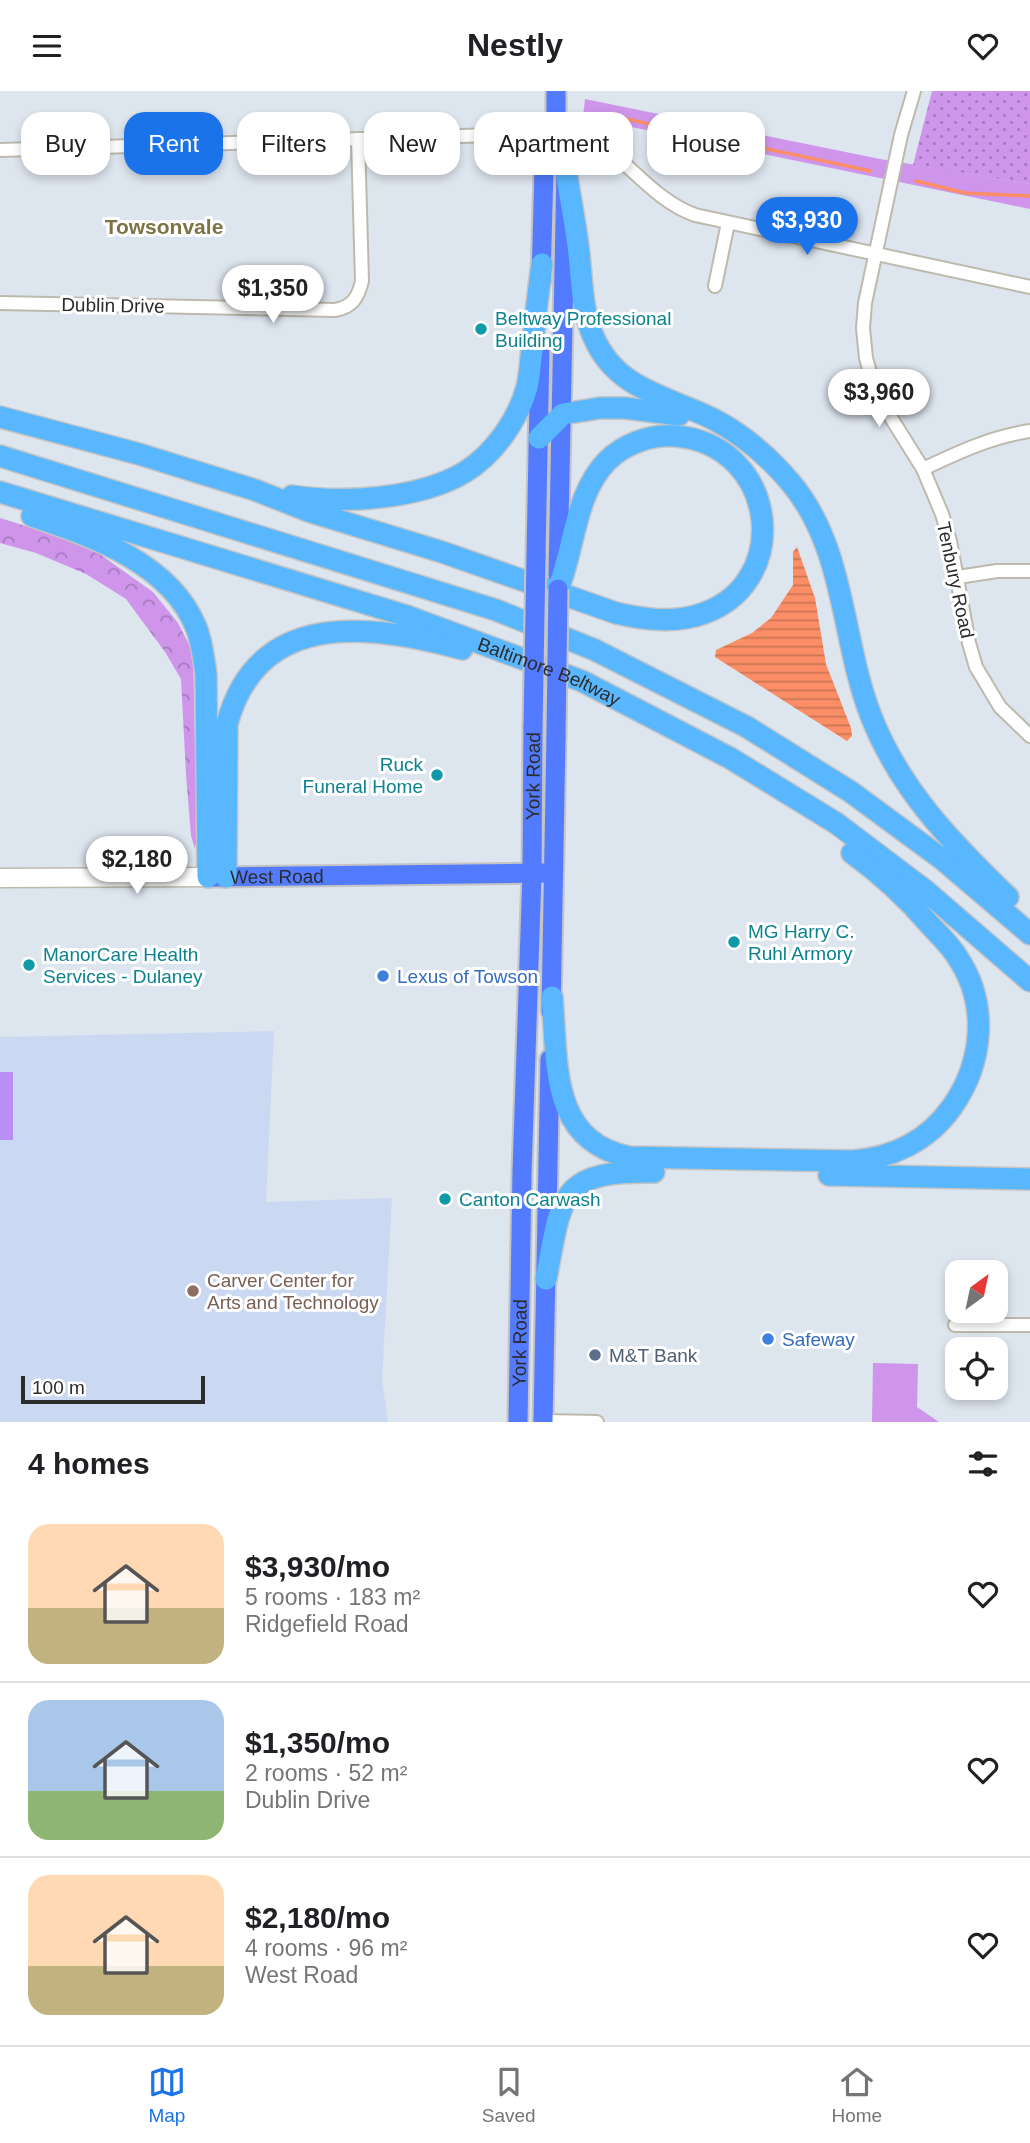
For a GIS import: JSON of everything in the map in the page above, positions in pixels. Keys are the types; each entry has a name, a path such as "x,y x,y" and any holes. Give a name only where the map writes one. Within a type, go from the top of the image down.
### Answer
{"highway":[{"path":"567,175 584,301 594,338 604,354 631,383 714,420 749,443 792,485 823,538 843,602 860,683 871,716 898,771 920,804 951,841 1030,919"},
{"path":"255,490 334,500 374,497 422,489 446,481 484,458 510,424 527,385 542,264"},
{"path":"539,438 563,414 600,408 652,410 712,425 749,443"},
{"path":"0,417 139,454 255,490 311,512 442,551 616,614 667,620 693,617 712,610 729,599 750,574 758,559 764,525 761,506 753,486 735,462 703,441 670,435 638,442 607,461 595,477 584,498 561,575"},
{"name":"Baltimore Beltway","path":"0,456 496,610 595,650 747,727 851,792 942,859 1030,934"},
{"name":"Baltimore Beltway","path":"0,492 407,616 582,681 730,758 836,824 926,891 1030,981"},
{"path":"0,505 58,525 115,550 158,577 177,595 188,611 202,646 206,675 217,877"},
{"path":"217,877 227,723 241,688 258,666 278,647 320,633 380,632 450,645 582,681"},
{"path":"552,997 561,1092 566,1109 572,1121 590,1141 614,1154 629,1157 852,1161 873,1159 912,1144 932,1130 960,1095 971,1075 979,1035 974,997 958,957 920,913 871,866 780,799 670,725"},
{"path":"546,1279 558,1216 565,1200 583,1181 608,1172 1030,1179"}],"main road":[{"name":"York Road","path":"556,91 556,112"},
{"name":"York Road","path":"518,1422 532,873 544,175"},
{"name":"York Road","path":"543,1422 561,575 566,175"},
{"name":"West Road","path":"217,877 554,873"},
{"path":"526,1033 536,1040 541,1051 541,1111 549,1140"}],"street":[{"name":"Tenbury Road","path":"914,91 874,253 863,328 866,358 873,383 885,408 923,470 942,514 976,667 1000,707 1030,736"},
{"path":"0,150 474,135"},
{"name":"Dublin Drive","path":"0,303 335,310 345,308 356,298 362,281 358,139"},
{"path":"633,170 679,209 728,223 1030,287"},
{"path":"715,286 728,223"},
{"path":"923,470 977,444 1030,431"},
{"path":"958,577 997,571 1030,571"},
{"name":"West Road","path":"0,878 217,877"},
{"path":"955,1325 1030,1325"},
{"path":"543,1422 597,1422"}],"shaded area":[{"path":"797,547 815,598 826,664 851,728 852,736 847,741 715,657 716,650 752,633 771,618 793,585 793,552"},
{"name":"Carver Center for Arts and Technology","path":"274,1031 266,1202 392,1198 382,1380 388,1422 0,1422 0,1037"},
{"path":"0,1072 13,1072 13,1140 0,1140"}],"green space":[{"path":"932,91 1030,91 1030,184 913,165"},
{"path":"585,99 649,112 647,130 633,127 633,112 584,112"},
{"path":"765,136 880,159 1030,184 1030,209 765,154"},
{"path":"0,518 87,545 153,592 178,623 193,652 197,835 195,849 191,836 181,679 165,652 126,599 86,574 36,553 0,543"},
{"path":"873,1363 918,1364 917,1407 939,1422 872,1422"}],"waterway":[{"path":"633,120 870,171"},
{"path":"916,181 965,193 1030,196"}],"place":[{"name":"Beltway Professional Building","path":"481,329"},
{"name":"Ruck Funeral Home","path":"437,775"},
{"name":"MG Harry C. Ruhl Armory","path":"734,942"},
{"name":"ManorCare Health Services - Dulaney","path":"29,965"},
{"name":"Lexus of Towson","path":"383,976"},
{"name":"Canton Carwash","path":"445,1199"},
{"name":"Carver Center for Arts and Technology","path":"193,1291"},
{"name":"Safeway","path":"768,1339"},
{"name":"M&T Bank","path":"595,1355"}],"district":[{"name":"Towsonvale","path":"164,227"}]}
